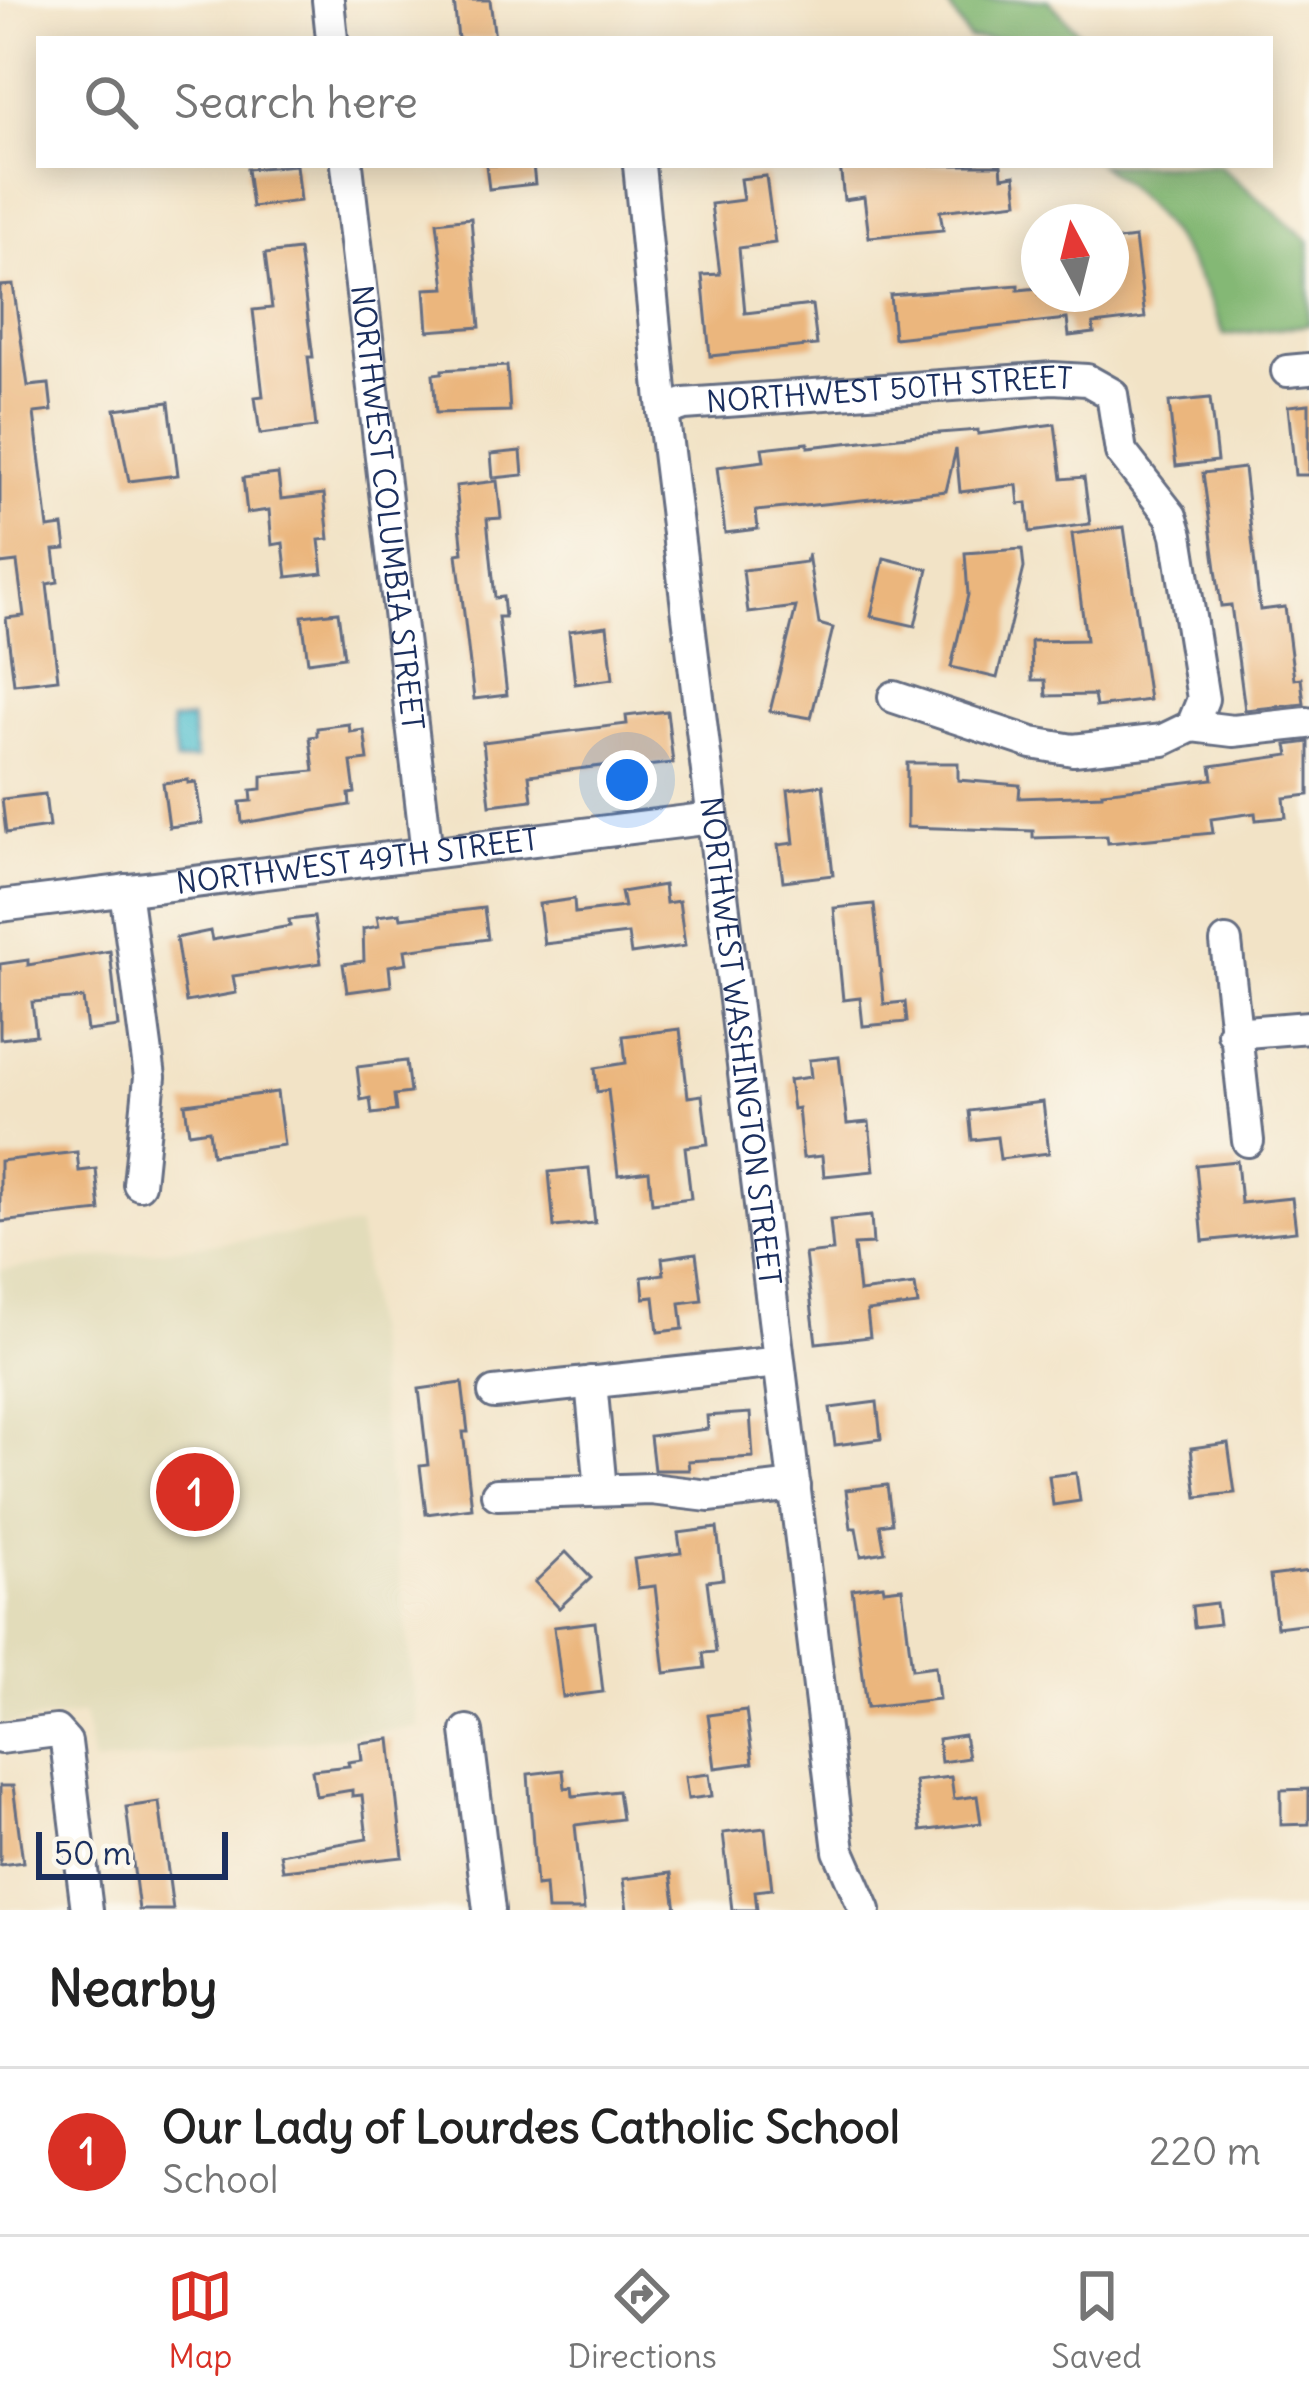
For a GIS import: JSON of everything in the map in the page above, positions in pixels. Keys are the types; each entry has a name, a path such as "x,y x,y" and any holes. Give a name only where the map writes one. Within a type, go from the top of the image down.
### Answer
{"street":[{"path":"328,0 332,36"},
{"name":"NORTHWEST COLUMBIA STREET","path":"347,168 427,853"},
{"name":"NORTHWEST WASHINGTON STREET","path":"639,168 663,411 839,1851 865,1910"},
{"name":"NORTHWEST 50TH STREET","path":"663,411 684,404 1053,378 1087,380 1112,394 1121,452 1171,516 1177,535 1203,699 1192,726"},
{"path":"894,697 1032,743 1072,750 1163,740 1192,726 1233,731 1306,722"},
{"name":"NORTHWEST 49TH STREET","path":"0,906 712,818"},
{"path":"125,890 150,1077 139,1184"},
{"path":"1226,942 1248,1141"},
{"path":"1233,1033 1309,1027"},
{"path":"494,1393 779,1362"},
{"path":"591,1382 601,1490"},
{"path":"497,1494 651,1489 709,1496 795,1486"},
{"path":"0,1738 56,1731 67,1742 87,1910"},
{"path":"467,1731 489,1910"}],"shaded area":[{"path":"359,1226 418,1727 93,1764 84,1714 0,1725 0,1270"}],"green space":[{"path":"945,0 1048,0 1082,36 967,36"},
{"path":"1104,168 1223,168 1309,241 1309,325 1224,335 1175,240"}],"water":[{"path":"191,719 196,759 176,762 171,721"}],"building":[{"path":"454,0 490,0 495,36 458,36"},
{"path":"296,168 300,201 252,207 247,169"},
{"path":"486,168 533,168 535,184 489,189"},
{"path":"840,168 1001,168 1002,177 1015,175 1018,202 940,211 943,230 869,237 864,197 844,200"},
{"path":"766,176 775,243 739,248 745,313 812,305 817,345 710,356 702,275 720,274 711,204 743,200 740,179"},
{"path":"471,218 480,327 428,331 425,289 445,288 437,222"},
{"path":"1135,238 1145,318 1093,324 1094,333 1069,336 1067,319 894,338 890,295 1018,285 1021,312 1129,312 1129,239"},
{"path":"299,250 313,357 308,357 316,427 260,434 255,397 263,396 253,310 272,308 265,254"},
{"path":"13,285 28,386 49,384 52,411 34,413 48,528 63,526 66,549 54,550 58,582 47,584 58,679 14,684 6,618 24,616 17,562 0,564 0,286"},
{"path":"507,366 510,411 436,413 433,374"},
{"path":"1210,398 1217,461 1176,466 1169,402"},
{"path":"169,402 178,475 129,481 115,409"},
{"path":"1309,404 1309,475 1295,475 1288,406"},
{"path":"1055,424 1062,479 1084,477 1090,524 1030,532 1027,503 1019,504 1017,485 960,492 956,449 946,491 756,511 758,529 725,533 717,467 764,461 762,448 978,430 978,434"},
{"path":"521,451 523,475 493,478 491,454"},
{"path":"1244,468 1260,610 1285,607 1294,679 1301,678 1304,704 1245,710 1231,605 1221,606 1203,473"},
{"path":"278,474 281,499 324,494 329,539 319,540 323,573 287,577 283,543 272,545 269,510 247,513 243,478"},
{"path":"497,481 501,518 487,519 495,598 503,597 505,617 498,617 507,695 474,699 457,554 463,553 456,486"},
{"path":"1124,527 1149,700 1096,707 1094,695 1046,696 1045,680 1032,680 1031,641 1086,640 1072,534"},
{"path":"1022,549 1024,568 997,678 951,667 968,595 965,553"},
{"path":"808,554 819,624 833,628 811,718 770,711 796,607 748,613 743,570 806,562"},
{"path":"884,558 928,569 915,626 871,616"},
{"path":"338,612 344,657 308,662 302,616"},
{"path":"607,626 613,679 575,684 569,631"},
{"path":"667,711 673,763 529,775 532,800 490,805 483,742 627,724 626,716"},
{"path":"349,724 350,732 364,730 368,760 351,762 355,793 349,794 350,805 242,823 240,802 252,801 251,790 262,789 262,776 314,771 310,737 317,736 317,728"},
{"path":"1309,742 1309,795 1284,798 1286,817 1256,820 1255,813 1211,819 1213,833 1108,843 1107,836 1033,838 1033,831 907,827 907,763 958,763 958,780 1020,785 1019,798 1102,795 1213,779 1211,766 1289,755 1287,745"},
{"path":"196,782 202,823 169,827 163,783"},
{"path":"823,785 833,875 783,881 778,845 794,843 788,790"},
{"path":"45,794 49,827 6,833 2,799"},
{"path":"664,885 666,903 679,901 685,946 631,954 628,934 544,944 539,904 574,899 575,913 624,907 621,892"},
{"path":"874,904 884,1004 905,1002 907,1022 863,1026 860,998 843,1000 834,908"},
{"path":"484,908 488,939 405,950 407,963 389,966 391,986 347,992 343,964 364,961 363,929 379,926 377,916 400,913 401,918"},
{"path":"314,917 321,963 233,976 236,993 186,1002 176,938 210,931 212,940"},
{"path":"110,951 118,1027 87,1031 83,998 32,1002 36,1035 0,1039 0,964 28,960 28,965"},
{"path":"680,1029 688,1097 702,1095 708,1144 685,1147 691,1198 652,1203 649,1171 618,1175 608,1090 597,1092 595,1068 626,1063 623,1036"},
{"path":"839,1057 847,1124 869,1122 874,1171 824,1176 822,1156 803,1158 798,1108 793,1109 789,1080 811,1077 809,1060"},
{"path":"406,1061 410,1093 394,1095 396,1111 372,1114 370,1098 361,1100 357,1067"},
{"path":"277,1092 284,1145 212,1155 209,1130 189,1133 185,1104"},
{"path":"1043,1102 1049,1153 1000,1159 997,1137 972,1140 969,1111"},
{"path":"77,1152 79,1171 96,1169 100,1211 0,1222 0,1161"},
{"path":"1237,1161 1241,1203 1292,1198 1296,1231 1203,1241 1196,1165"},
{"path":"589,1168 595,1223 554,1227 549,1172"},
{"path":"871,1216 873,1244 854,1245 859,1292 915,1285 918,1305 867,1311 870,1337 816,1343 805,1254 833,1251 830,1220"},
{"path":"696,1253 702,1300 680,1303 683,1329 658,1332 654,1297 644,1298 642,1277 664,1274 662,1258"},
{"path":"462,1383 472,1508 426,1514 420,1466 428,1465 419,1389"},
{"path":"877,1402 881,1439 835,1445 830,1408"},
{"path":"750,1413 753,1457 688,1461 689,1470 654,1470 650,1436 708,1429 707,1416"},
{"path":"1228,1443 1235,1493 1197,1497 1191,1448"},
{"path":"1076,1473 1080,1501 1053,1505 1049,1476"},
{"path":"887,1485 892,1523 880,1525 885,1552 861,1556 846,1490"},
{"path":"717,1528 723,1579 707,1581 716,1652 703,1653 705,1668 665,1673 655,1586 638,1588 634,1559 681,1553 678,1533"},
{"path":"566,1552 591,1578 559,1608 535,1582"},
{"path":"1309,1571 1309,1623 1277,1627 1270,1576"},
{"path":"883,1585 884,1590 902,1588 912,1669 935,1666 939,1699 867,1707 852,1589"},
{"path":"1216,1603 1219,1624 1194,1627 1192,1606"},
{"path":"595,1622 603,1692 563,1697 554,1627"},
{"path":"746,1710 753,1763 715,1768 708,1715"},
{"path":"964,1735 968,1758 941,1762 938,1739"},
{"path":"390,1739 403,1857 283,1870 280,1854 367,1839 362,1795 352,1796 352,1790 316,1796 312,1770 349,1766 348,1762 362,1760 360,1743"},
{"path":"563,1770 565,1788 572,1787 573,1796 618,1791 622,1819 575,1825 584,1910 547,1910 545,1885 536,1886 528,1774"},
{"path":"709,1774 712,1796 688,1799 685,1777"},
{"path":"951,1777 954,1799 977,1796 981,1823 921,1831 915,1781"},
{"path":"0,1786 13,1786 23,1862 0,1865"},
{"path":"1309,1789 1309,1824 1281,1825 1281,1790"},
{"path":"159,1802 173,1910 139,1910 126,1807"},
{"path":"765,1828 772,1889 755,1891 757,1910 732,1910 723,1833"},
{"path":"671,1873 676,1910 627,1910 623,1879"}],"place":[{"name":"Our Lady of Lourdes Catholic School","path":"195,1492"}]}
